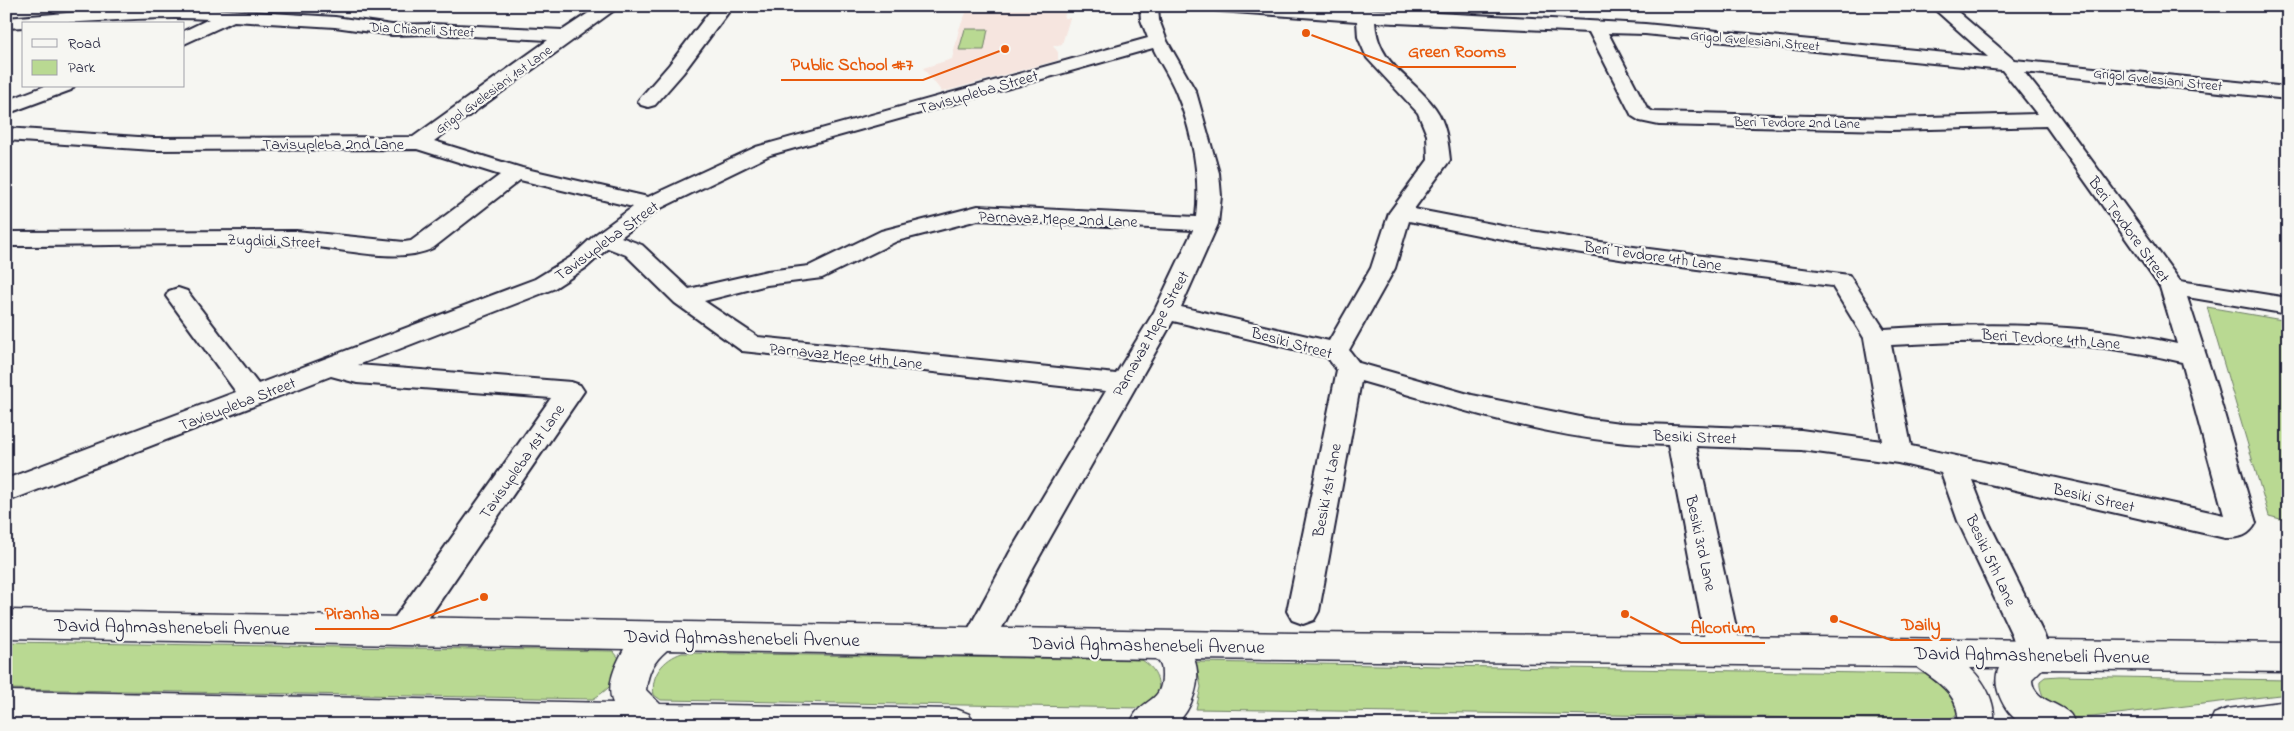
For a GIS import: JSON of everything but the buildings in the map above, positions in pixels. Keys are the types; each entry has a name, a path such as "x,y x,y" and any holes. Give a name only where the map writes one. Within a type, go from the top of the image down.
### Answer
{"main road":[{"name":"David Aghmashenebeli Avenue","path":"6,624 1162,644 2288,658"},
{"path":"652,719 628,696 630,673 642,650 661,635"},
{"path":"1148,725 1170,707 1180,683 1180,661 1171,648 1162,644"},
{"path":"1924,653 1961,680 1973,700 1977,720 1976,725"},
{"path":"2034,654 2014,674 2014,689 2029,708 2057,725"},
{"path":"6,707 370,720 652,719 956,725"},
{"path":"2227,725 2288,717"}],"street":[{"path":"568,36 611,6"},
{"path":"648,101 676,69 724,6"},
{"name":"Parnavaz Mepe Street","path":"978,641 1021,560 1166,312 1207,224 1210,196 1208,173 1197,127 1186,92 1158,41 1150,20 1149,6"},
{"name":"Grigol Gvelesiani Street","path":"1220,6 1316,9 1366,16 1698,34 2288,93"},
{"name":"Beri Tevdore Street","path":"1940,6 2007,64 2052,120 2172,287 2194,356 2241,523 2236,527"},
{"name":"Dia Chianeli Street","path":"6,23 139,12 232,15 334,22 392,30 432,29 568,36"},
{"path":"185,38 232,15"},
{"name":"Besiki 1st Lane","path":"1303,611 1343,360 1383,268 1400,213 1439,160 1437,135 1427,111 1376,58 1368,37 1366,16"},
{"name":"Beri Tevdore 2nd Lane","path":"1596,27 1639,112 1646,117 1659,120 1890,124 2052,120"},
{"name":"Grigol Gvelesiani 1st Lane","path":"418,143 568,36"},
{"name":"Tavisupleba Street","path":"6,491 544,284 579,262 604,239 651,204 763,151 1158,41"},
{"path":"6,108 59,88"},
{"name":"Tavisupleba 2nd Lane","path":"6,134 154,144 418,143 516,173 651,204"},
{"name":"Zugdidi Street","path":"6,239 296,238 404,249 426,243 516,173"},
{"name":"Parnavaz Mepe 2nd Lane","path":"684,298 767,278 814,274 889,236 978,213 1207,224"},
{"name":"Beri Tevdore 4th Lane","path":"1400,213 1518,236 1834,279 1843,283 1877,338 1898,453"},
{"name":"Parnavaz Mepe 4th Lane","path":"604,239 634,250 684,298 751,345 1124,384"},
{"path":"2172,287 2288,306"},
{"path":"178,296 254,396"},
{"name":"Besiki Street","path":"1166,312 1343,360 1472,404 1590,429 1620,433 1801,440 1898,453 2225,527 2236,527"},
{"name":"Beri Tevdore 4th Lane","path":"1877,338 1943,333 2056,336 2157,347 2194,356"},
{"name":"Tavisupleba 1st Lane","path":"331,367 357,374 571,391 402,630"},
{"name":"Besiki 3rd Lane","path":"1680,436 1724,650"},
{"name":"Besiki 5th Lane","path":"1952,465 1973,521 2028,634 2034,654"}],"shaded area":[{"path":"969,6 1067,6 1064,18 1070,18 1062,44 1053,46 1058,52 1058,60 942,92 923,68 952,59 959,29"}],"green space":[{"path":"965,29 988,29 984,50 959,50"},
{"path":"2207,307 2288,321 2288,521 2269,516"},
{"path":"6,642 613,651 619,658 622,670 610,686 593,699 6,689"},
{"path":"682,653 1142,660 1156,674 1159,695 1143,708 661,700 654,695 653,688 656,675 669,659"},
{"path":"1196,662 1928,674 1937,677 1961,706 1955,716 1948,720 1196,709 1201,687"},
{"path":"2045,677 2288,680 2288,694 2073,718 2062,715 2052,708 2041,692 2040,681"}],"place":[{"name":"Green Rooms","path":"1306,33"},
{"name":"Public School #7","path":"1005,49"},
{"name":"Piranha","path":"484,597"},
{"name":"Alcorium","path":"1625,614"},
{"name":"Daily","path":"1834,619"}]}
